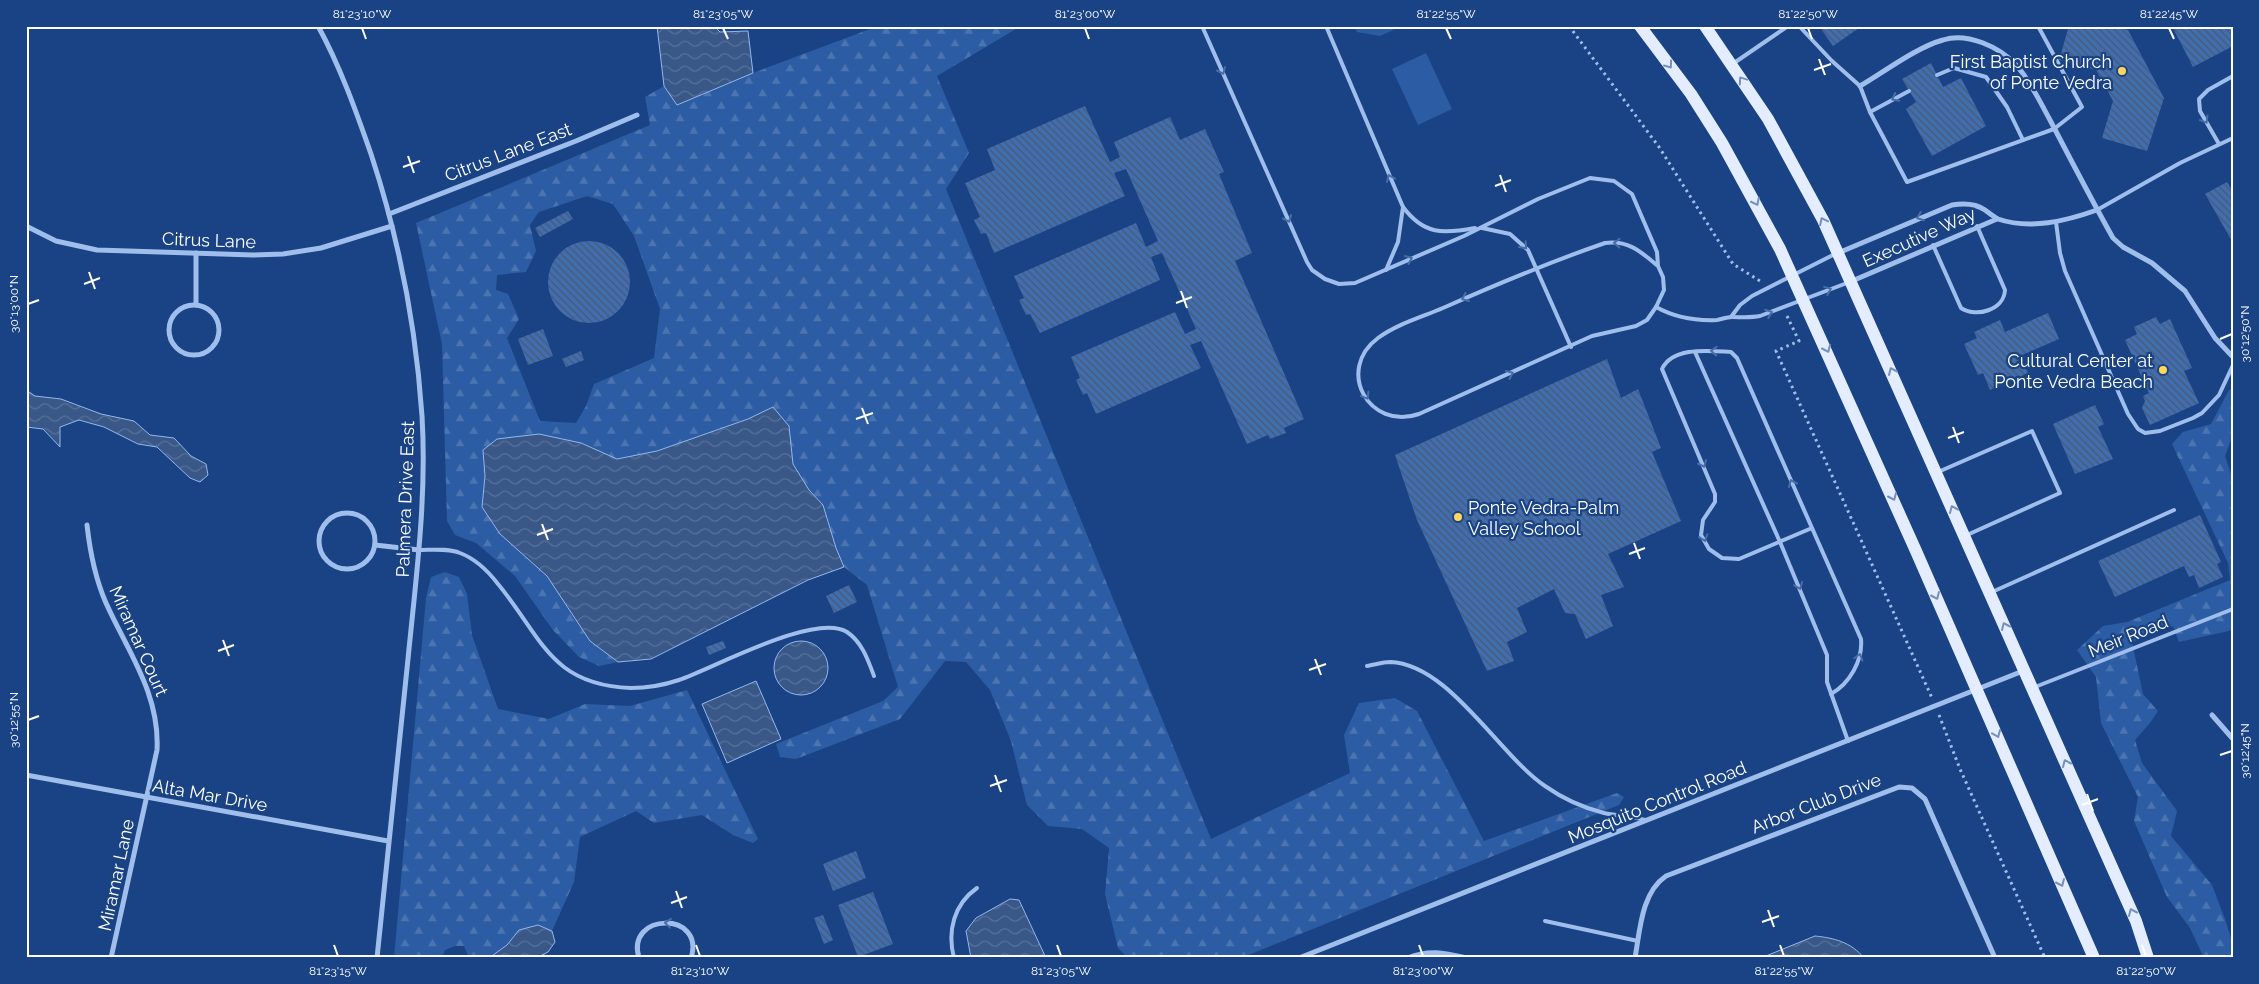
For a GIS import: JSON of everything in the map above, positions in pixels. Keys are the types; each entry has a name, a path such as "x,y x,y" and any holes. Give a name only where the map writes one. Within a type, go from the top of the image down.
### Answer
{"main road":[{"path":"1640,26 1690,94 1722,143 1752,195 1805,300 2094,958"},
{"path":"1705,26 1768,119 1796,168 1852,281 2136,921 2148,958"}],"street":[{"name":"Palmera Drive East","path":"318,26 344,82 363,133 389,214 406,288 415,339 422,417 423,468 419,550 377,958"},
{"path":"1860,86 1924,48 1944,39 1972,40 1989,46 2008,57 2017,65 2113,238 2123,248 2152,263 2185,291 2215,338 2233,357"},
{"name":"Citrus Lane East","path":"389,214 576,141 637,115"},
{"name":"Executive Way","path":"1838,253 1952,205 1980,207 1997,219"},
{"name":"Executive Way","path":"1852,281 1997,219 2036,223 2056,222 2097,210"},
{"name":"Citrus Lane","path":"26,226 56,241 97,250 283,254 321,248 392,226"},
{"path":"196,253 196,305"},
{"path":"196,305 205,307 216,316 220,334 210,350 204,354 192,356 175,347 168,328 170,321 178,310 184,306 196,305"},
{"path":"341,514 352,514 363,518 372,528 374,546 366,562 356,568 343,569 333,566 325,559 319,545 320,535 324,525 331,518 341,514"},
{"name":"Miramar Court","path":"87,525 90,553 106,604 147,686 153,703 157,741 147,798"},
{"path":"374,546 419,550"},
{"name":"Mosquito Control Road","path":"1299,958 2025,670"},
{"path":"2212,714 2233,739"},
{"name":"Alta Mar Drive","path":"26,775 388,841"},
{"name":"Arbor Club Drive","path":"1635,958 1646,905 1651,891 1658,881 1666,876 1899,787 1912,788 1925,799 1995,958"},
{"name":"Miramar Lane","path":"111,958 147,798"},
{"path":"639,958 638,946 644,931 658,923 666,922 674,923 688,933 692,947 691,958"},
{"path":"1408,958 1421,952 1435,951 1467,958"}],"lane":[{"path":"1202,26 1307,262 1312,270 1325,279 1340,284 1355,283 1481,227 1538,198 1590,178 1606,179 1627,189 1637,201 1657,252 1658,266 1663,277 1664,290 1647,320 1636,326 1592,336 1409,418 1398,418 1377,410 1363,393 1358,373 1360,362 1369,345 1379,337 1537,267 1605,243 1616,242 1639,249 1658,266"},
{"path":"1326,26 1403,207 1416,222 1437,232 1452,232 1481,227 1496,230 1516,238 1528,250 1537,267 1571,347"},
{"path":"1732,65 1788,26"},
{"path":"1799,26 1832,61 1860,86 1870,112 1907,182 2054,129 2082,107 2038,26"},
{"path":"1937,75 1954,68 1986,77 2007,107 2022,140"},
{"path":"2219,144 2200,111 2199,99 2208,90 2233,76"},
{"path":"1870,112 1909,91"},
{"path":"2097,210 2233,138"},
{"path":"1386,270 1398,242 1403,207"},
{"path":"2056,222 2064,271 2128,414 2138,429 2145,433 2160,431 2202,413 2219,394 2233,365"},
{"path":"1933,245 1961,308 1971,312 1985,311 2000,302 2005,290 1977,226"},
{"path":"1731,317 1740,305 1838,253"},
{"path":"1656,307 1669,314 1685,317 1717,320 1731,317 1746,318 1760,316 1852,281"},
{"path":"1812,528 1739,559 1722,558 1709,550 1704,543 1701,528 1703,520 1715,502 1715,494 1662,369 1665,362 1678,355 1695,352 1731,352 1737,358 1861,639 1862,647 1859,662 1839,690 1831,694"},
{"path":"1695,352 1780,542 1827,654 1827,682 1848,741"},
{"path":"1936,472 2032,431 2060,493 1965,536"},
{"path":"1990,593 2174,510"},
{"path":"419,550 445,550 460,553 476,562 499,585 544,650 560,666 578,678 600,684 631,688 658,686 680,680 784,637 812,628 832,627 846,631 857,640 866,654 874,676"},
{"name":"Meir Road","path":"2033,688 2233,609"},
{"path":"1367,666 1388,662 1403,664 1424,673 1445,686 1516,762 1546,787 1582,806 1602,812 1647,820"},
{"path":"954,958 951,929 966,896 977,888"},
{"path":"1545,921 1638,941"}],"path":[{"path":"1569,26 1659,147 1733,264 1756,277 1769,289"},
{"path":"1782,308 1799,341 1776,351 1935,706 1960,769 2044,958"}],"green space":[{"path":"878,26 1021,26 937,76 969,153 946,189 1211,839 1350,773 1344,735 1359,703 1395,698 1417,711 1484,841 1617,793 1624,797 1619,805 1241,958 1128,958 1118,948 1105,894 1109,848 1082,829 1048,826 1027,805 1011,741 990,690 966,662 945,661 900,719 796,759 780,757 776,744 883,701 898,687 867,585 844,567 823,505 809,490 793,464 789,426 773,407 748,419 657,451 616,459 581,443 483,450 485,476 482,507 500,534 547,576 590,641 618,662 599,666 579,657 553,630 515,576 476,543 455,535 447,521 442,344 416,223 650,125 645,97 664,86 677,105 753,73","holes":["587,196 613,204 634,236 660,309 654,358 594,384 586,406 576,423 540,421 507,338 519,319 508,294 496,290 497,275 526,272 536,251 530,225 539,212"]},
{"path":"1354,26 1402,26 1380,36 1357,32"},
{"path":"1426,53 1452,109 1418,125 1392,69"},
{"path":"2233,388 2233,435 2225,456 2233,480 2233,630 2179,642 2173,626 2132,642 2143,694 2158,711 2135,740 2142,763 2177,811 2171,836 2212,885 2233,945 2233,958 2204,958 2190,928 2167,897 2134,821 2138,797 2101,723 2096,677 2077,650 2103,626 2127,622 2230,580 2228,563 2172,444 2183,432 2211,424 2229,390"},
{"path":"445,572 459,577 467,594 472,635 498,709 549,719 585,704 630,706 687,690 758,839 753,843 733,835 702,815 654,823 636,811 580,837 574,882 552,931 538,925 519,930 507,945 489,958 469,958 464,946 455,946 445,950 442,958 394,958 426,598 431,577"}],"water":[{"path":"657,26 714,26 720,32 748,31 753,73 677,105 664,86"},
{"path":"26,390 35,396 61,399 101,414 134,421 150,435 174,438 191,456 206,464 208,475 200,482 190,478 157,447 138,444 104,427 79,420 60,427 60,447 43,429 26,427"},
{"path":"773,407 789,426 793,464 809,490 823,505 844,567 808,580 651,659 618,662 590,641 547,576 500,534 482,507 485,476 483,450 497,439 539,434 581,443 617,459 657,451 748,419"},
{"path":"801,641 811,643 820,649 826,658 828,668 826,678 820,687 811,693 801,695 791,693 782,687 776,678 774,668 776,658 782,649 791,643"},
{"path":"756,681 781,739 727,763 702,704"},
{"path":"1010,899 1019,900 1046,958 971,958 966,931 976,918"},
{"path":"538,925 552,931 555,942 548,952 537,958 489,958 507,945 519,930"},
{"path":"1815,936 1842,942 1854,948 1864,958 1761,958"}],"building":[{"path":"1819,26 1862,26 1833,46"},
{"path":"2069,26 2110,26 2128,30 2164,98 2147,151 2102,138 2113,101 2096,70 2059,60"},
{"path":"2172,26 2233,26 2233,46 2193,67"},
{"path":"1931,63 1943,87 1961,78 1986,126 1932,156 1906,109 1916,102 1902,79"},
{"path":"1085,106 1110,162 1120,157 1114,142 1170,117 1180,140 1205,129 1224,172 1219,174 1252,253 1235,261 1304,419 1284,428 1286,433 1270,439 1268,435 1247,444 1201,341 1190,345 1201,368 1096,414 1087,393 1083,395 1076,380 1080,378 1071,357 1175,312 1185,334 1196,329 1162,253 1151,257 1160,280 1040,333 1030,314 1026,315 1019,300 1024,298 1014,276 1136,223 1146,247 1158,241 1126,169 1114,173 1125,196 994,253 986,233 981,234 974,220 980,217 965,183 995,170 987,149"},
{"path":"2227,182 2233,192 2233,243 2205,194"},
{"path":"568,211 573,219 540,237 535,228"},
{"path":"589,241 605,244 618,253 627,266 630,282 627,298 618,311 605,320 589,323 573,320 560,311 551,298 548,282 551,266 560,253 573,244"},
{"path":"2048,313 2059,339 2020,356 2028,373 1990,390 1983,373 1978,375 1964,344 1977,338 1974,332 2000,320 2005,332"},
{"name":"Cultural Center at Ponte Vedra Beach","path":"2156,317 2160,324 2170,319 2192,368 2184,371 2199,403 2150,425 2142,408 2145,401 2143,396 2149,393 2125,340 2137,334 2134,327"},
{"path":"543,329 553,356 528,365 518,339"},
{"path":"581,351 584,360 566,367 562,359"},
{"path":"1607,359 1621,398 1638,389 1661,448 1652,452 1681,521 1608,554 1624,587 1601,595 1613,626 1586,639 1575,614 1565,613 1554,589 1517,608 1527,632 1507,642 1514,661 1487,671 1417,520 1395,455"},
{"path":"2095,405 2104,424 2098,427 2113,459 2075,474 2053,424"},
{"path":"2200,515 2221,562 2217,564 2223,577 2199,588 2194,575 2189,577 2184,566 2115,597 2098,561"},
{"path":"849,585 857,602 834,613 826,596"},
{"path":"723,641 726,648 709,655 706,647"},
{"path":"856,851 866,878 833,891 823,864"},
{"path":"873,892 893,944 858,957 838,905"},
{"path":"823,915 833,940 824,944 814,918"}],"place":[{"name":"First Baptist Church of Ponte Vedra","path":"2122,71"},
{"name":"Cultural Center at Ponte Vedra Beach","path":"2163,370"},
{"name":"Ponte Vedra-Palm Valley School","path":"1458,517"}]}
